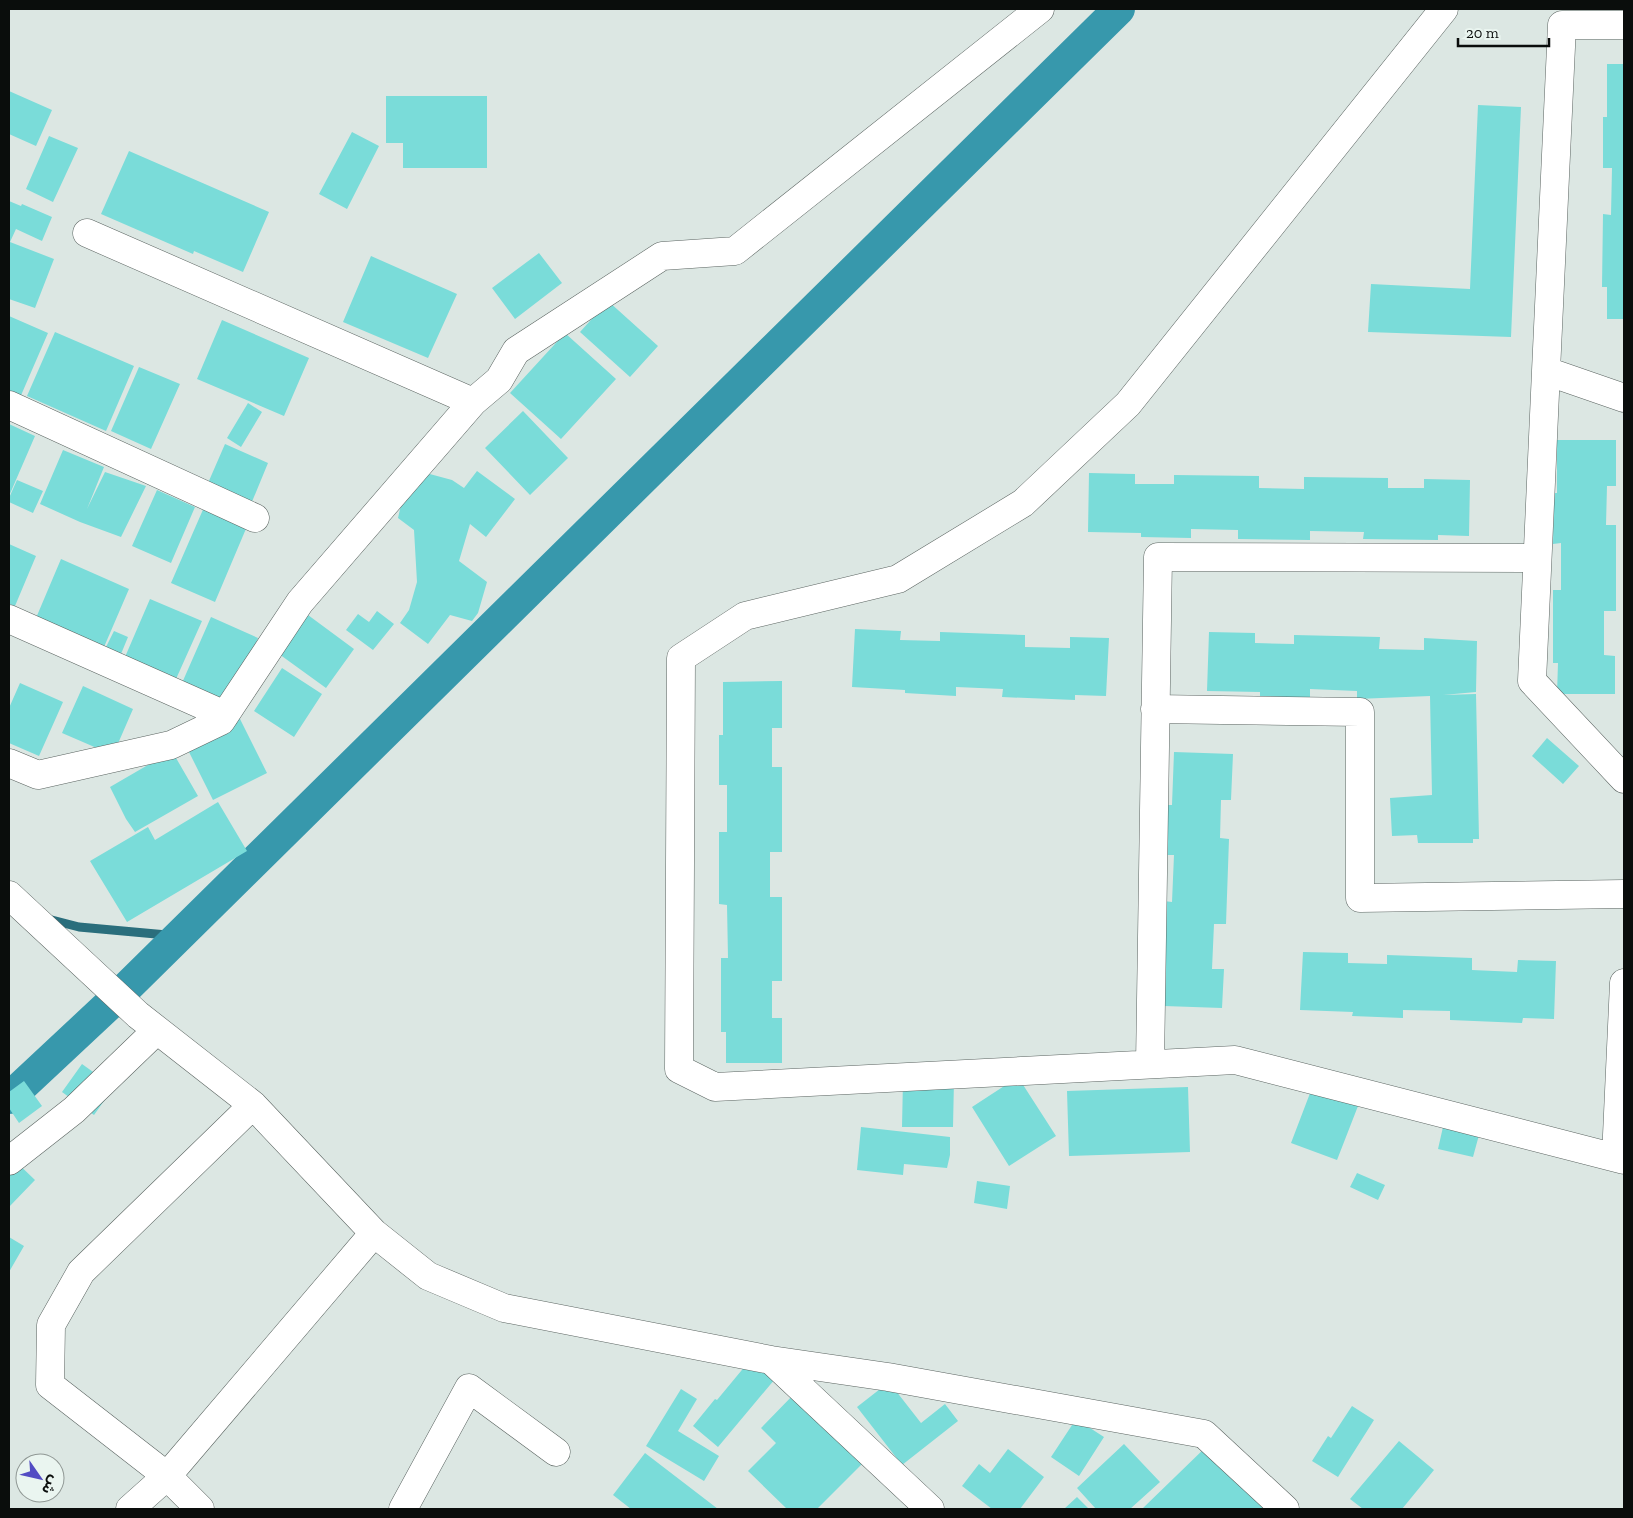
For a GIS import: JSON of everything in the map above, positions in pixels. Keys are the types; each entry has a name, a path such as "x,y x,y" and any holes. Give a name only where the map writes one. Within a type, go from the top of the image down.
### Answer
{"street":[{"path":"9,763 38,775 171,746 221,721 300,602 473,402 499,380 516,351 662,256 735,251 1040,9"},
{"path":"1444,9 1128,404 1023,502 898,579 745,616 681,658 679,1069 715,1086 1235,1060 1620,1158 1624,983"},
{"path":"1624,25 1556,17 1546,371 1532,681 1624,779"},
{"path":"87,233 473,402"},
{"path":"1546,371 1624,398"},
{"path":"9,405 255,518"},
{"path":"1150,1064 1158,557 1537,558"},
{"path":"9,619 225,715"},
{"path":"1155,709 1360,712 1360,898 1624,894"},
{"path":"9,895 147,1022 253,1105 374,1233 428,1276 504,1308 771,1360 898,1379 1204,1434 1284,1509"},
{"path":"9,1161 74,1110 147,1022"},
{"path":"200,1509 168,1476 50,1385 51,1325 81,1272 253,1105"},
{"path":"130,1509 168,1476 374,1233"},
{"path":"771,1360 925,1508"},
{"path":"404,1509 469,1388 556,1452"}],"building":[{"path":"1607,64 1624,64 1624,319 1607,319 1607,287 1602,287 1603,214 1611,215 1612,168 1603,168 1603,117 1607,117"},
{"path":"9,91 52,110 36,146 9,134"},
{"path":"386,96 487,96 487,168 403,168 403,143 386,143"},
{"path":"1478,105 1521,107 1511,337 1368,332 1371,284 1470,289"},
{"path":"352,132 379,146 347,209 319,194"},
{"path":"49,136 78,148 53,202 26,189"},
{"path":"129,151 269,212 243,272 194,251 193,254 101,214"},
{"path":"9,201 21,206 22,204 52,217 42,241 16,229 10,242 54,259 35,308 9,299"},
{"path":"539,253 562,283 515,319 492,288"},
{"path":"371,256 457,294 428,358 343,322"},
{"path":"608,301 658,346 630,377 580,332"},
{"path":"9,316 48,333 19,400 9,396"},
{"path":"222,320 309,358 284,416 197,379"},
{"path":"55,332 134,366 106,431 27,396"},
{"path":"565,333 616,379 561,439 510,393"},
{"path":"139,367 180,384 151,449 111,431"},
{"path":"248,403 262,412 241,447 227,438"},
{"path":"523,411 568,458 530,495 485,448"},
{"path":"9,424 35,436 9,496"},
{"path":"1557,440 1616,440 1616,486 1607,486 1606,525 1616,525 1616,611 1604,611 1604,655 1615,656 1615,694 1557,694 1558,663 1553,663 1553,590 1561,590 1561,543 1553,544 1554,493 1557,493"},
{"path":"225,444 268,463 249,509 205,490"},
{"path":"63,450 104,467 87,509 105,472 146,486 121,537 80,522 40,504"},
{"path":"477,471 515,499 486,537 470,524 459,561 487,582 478,613 472,621 450,615 428,644 400,623 409,610 417,582 414,530 398,518 401,505 426,473 452,480 464,488"},
{"path":"1089,473 1135,474 1135,484 1174,484 1174,475 1259,476 1259,488 1304,489 1304,477 1388,478 1388,488 1424,488 1424,479 1470,480 1469,536 1438,535 1438,540 1363,539 1364,532 1310,531 1310,540 1238,539 1238,530 1191,529 1191,538 1141,537 1141,533 1088,532"},
{"path":"17,480 43,491 33,513 9,502"},
{"path":"157,490 195,507 171,563 132,546"},
{"path":"205,505 248,524 215,602 171,583"},
{"path":"9,544 36,556 15,606 9,604"},
{"path":"61,559 129,589 104,647 36,618"},
{"path":"150,599 202,621 176,679 125,657"},
{"path":"377,611 394,624 373,650 346,630 358,614 369,622"},
{"path":"308,615 354,649 326,688 279,654"},
{"path":"211,617 258,638 230,703 182,683"},
{"path":"855,629 901,631 900,640 940,641 940,632 1025,635 1025,647 1070,648 1070,637 1109,638 1106,696 1075,695 1075,700 1002,697 1003,689 956,687 956,696 905,693 905,690 852,687"},
{"path":"114,631 128,637 121,654 106,647"},
{"path":"1209,632 1255,633 1255,643 1294,644 1294,635 1380,637 1379,649 1424,650 1424,638 1477,641 1476,692 1443,695 1476,694 1479,839 1473,839 1473,843 1418,843 1417,835 1392,836 1390,798 1432,795 1430,696 1357,699 1357,691 1310,689 1310,698 1260,696 1260,692 1207,691"},
{"path":"282,668 322,694 294,737 254,711"},
{"path":"782,681 782,728 772,728 772,767 782,767 782,852 770,852 770,897 782,897 782,981 772,981 772,1018 782,1018 782,1063 726,1063 726,1032 721,1032 721,958 728,958 727,905 719,904 719,832 727,832 727,785 719,785 719,735 723,735 723,682"},
{"path":"20,683 63,702 39,756 9,743 9,708"},
{"path":"83,686 133,709 113,755 62,733"},
{"path":"239,717 267,773 213,800 185,744"},
{"path":"1547,738 1579,766 1563,784 1532,756"},
{"path":"172,751 198,796 135,832 126,819 110,787"},
{"path":"1174,752 1233,754 1231,800 1221,800 1220,838 1229,839 1226,924 1214,924 1212,969 1224,969 1222,1008 1164,1006 1166,974 1161,974 1164,901 1172,902 1174,855 1166,855 1168,805 1172,805"},
{"path":"218,802 247,851 127,922 90,861 148,827 155,840"},
{"path":"1303,952 1348,953 1348,963 1387,964 1387,955 1472,958 1472,970 1517,972 1518,960 1556,961 1554,1019 1523,1018 1522,1023 1450,1020 1450,1011 1403,1010 1403,1018 1352,1016 1353,1012 1300,1010"},
{"path":"82,1064 114,1087 94,1115 62,1092"},
{"path":"1018,1077 1056,1136 1009,1166 972,1107"},
{"path":"903,1080 954,1080 953,1127 902,1127"},
{"path":"24,1081 42,1106 19,1123 9,1108 9,1092"},
{"path":"1188,1087 1190,1152 1069,1156 1067,1091"},
{"path":"1312,1088 1358,1106 1337,1160 1291,1143"},
{"path":"861,1127 950,1137 950,1155 947,1168 904,1164 903,1175 857,1170"},
{"path":"1443,1127 1479,1135 1473,1157 1438,1149"},
{"path":"9,1157 35,1180 9,1207"},
{"path":"1357,1173 1385,1185 1378,1200 1350,1187"},
{"path":"977,1181 1010,1186 1007,1209 974,1203"},
{"path":"9,1237 24,1246 9,1272"},
{"path":"751,1359 775,1379 718,1447 693,1426"},
{"path":"889,1382 921,1423 945,1404 958,1421 902,1465 857,1407"},
{"path":"681,1389 697,1399 678,1431 719,1456 704,1481 646,1446"},
{"path":"796,1392 865,1461 817,1509 787,1509 748,1471 776,1443 761,1428"},
{"path":"1352,1406 1374,1420 1338,1477 1312,1461 1328,1436 1331,1438"},
{"path":"1076,1419 1104,1437 1079,1476 1051,1457"},
{"path":"1399,1441 1434,1470 1402,1509 1363,1509 1350,1499"},
{"path":"1124,1444 1160,1482 1130,1509 1096,1509 1077,1488"},
{"path":"1209,1444 1271,1509 1142,1509"},
{"path":"1008,1449 1044,1477 1020,1509 992,1509 962,1486 979,1464 990,1473"},
{"path":"645,1453 718,1509 631,1509 613,1495"},
{"path":"1077,1497 1089,1509 1064,1509"}],"waterway":[{"path":"9,1098 115,999 1119,9"},
{"path":"48,919 79,927 178,936"}]}
